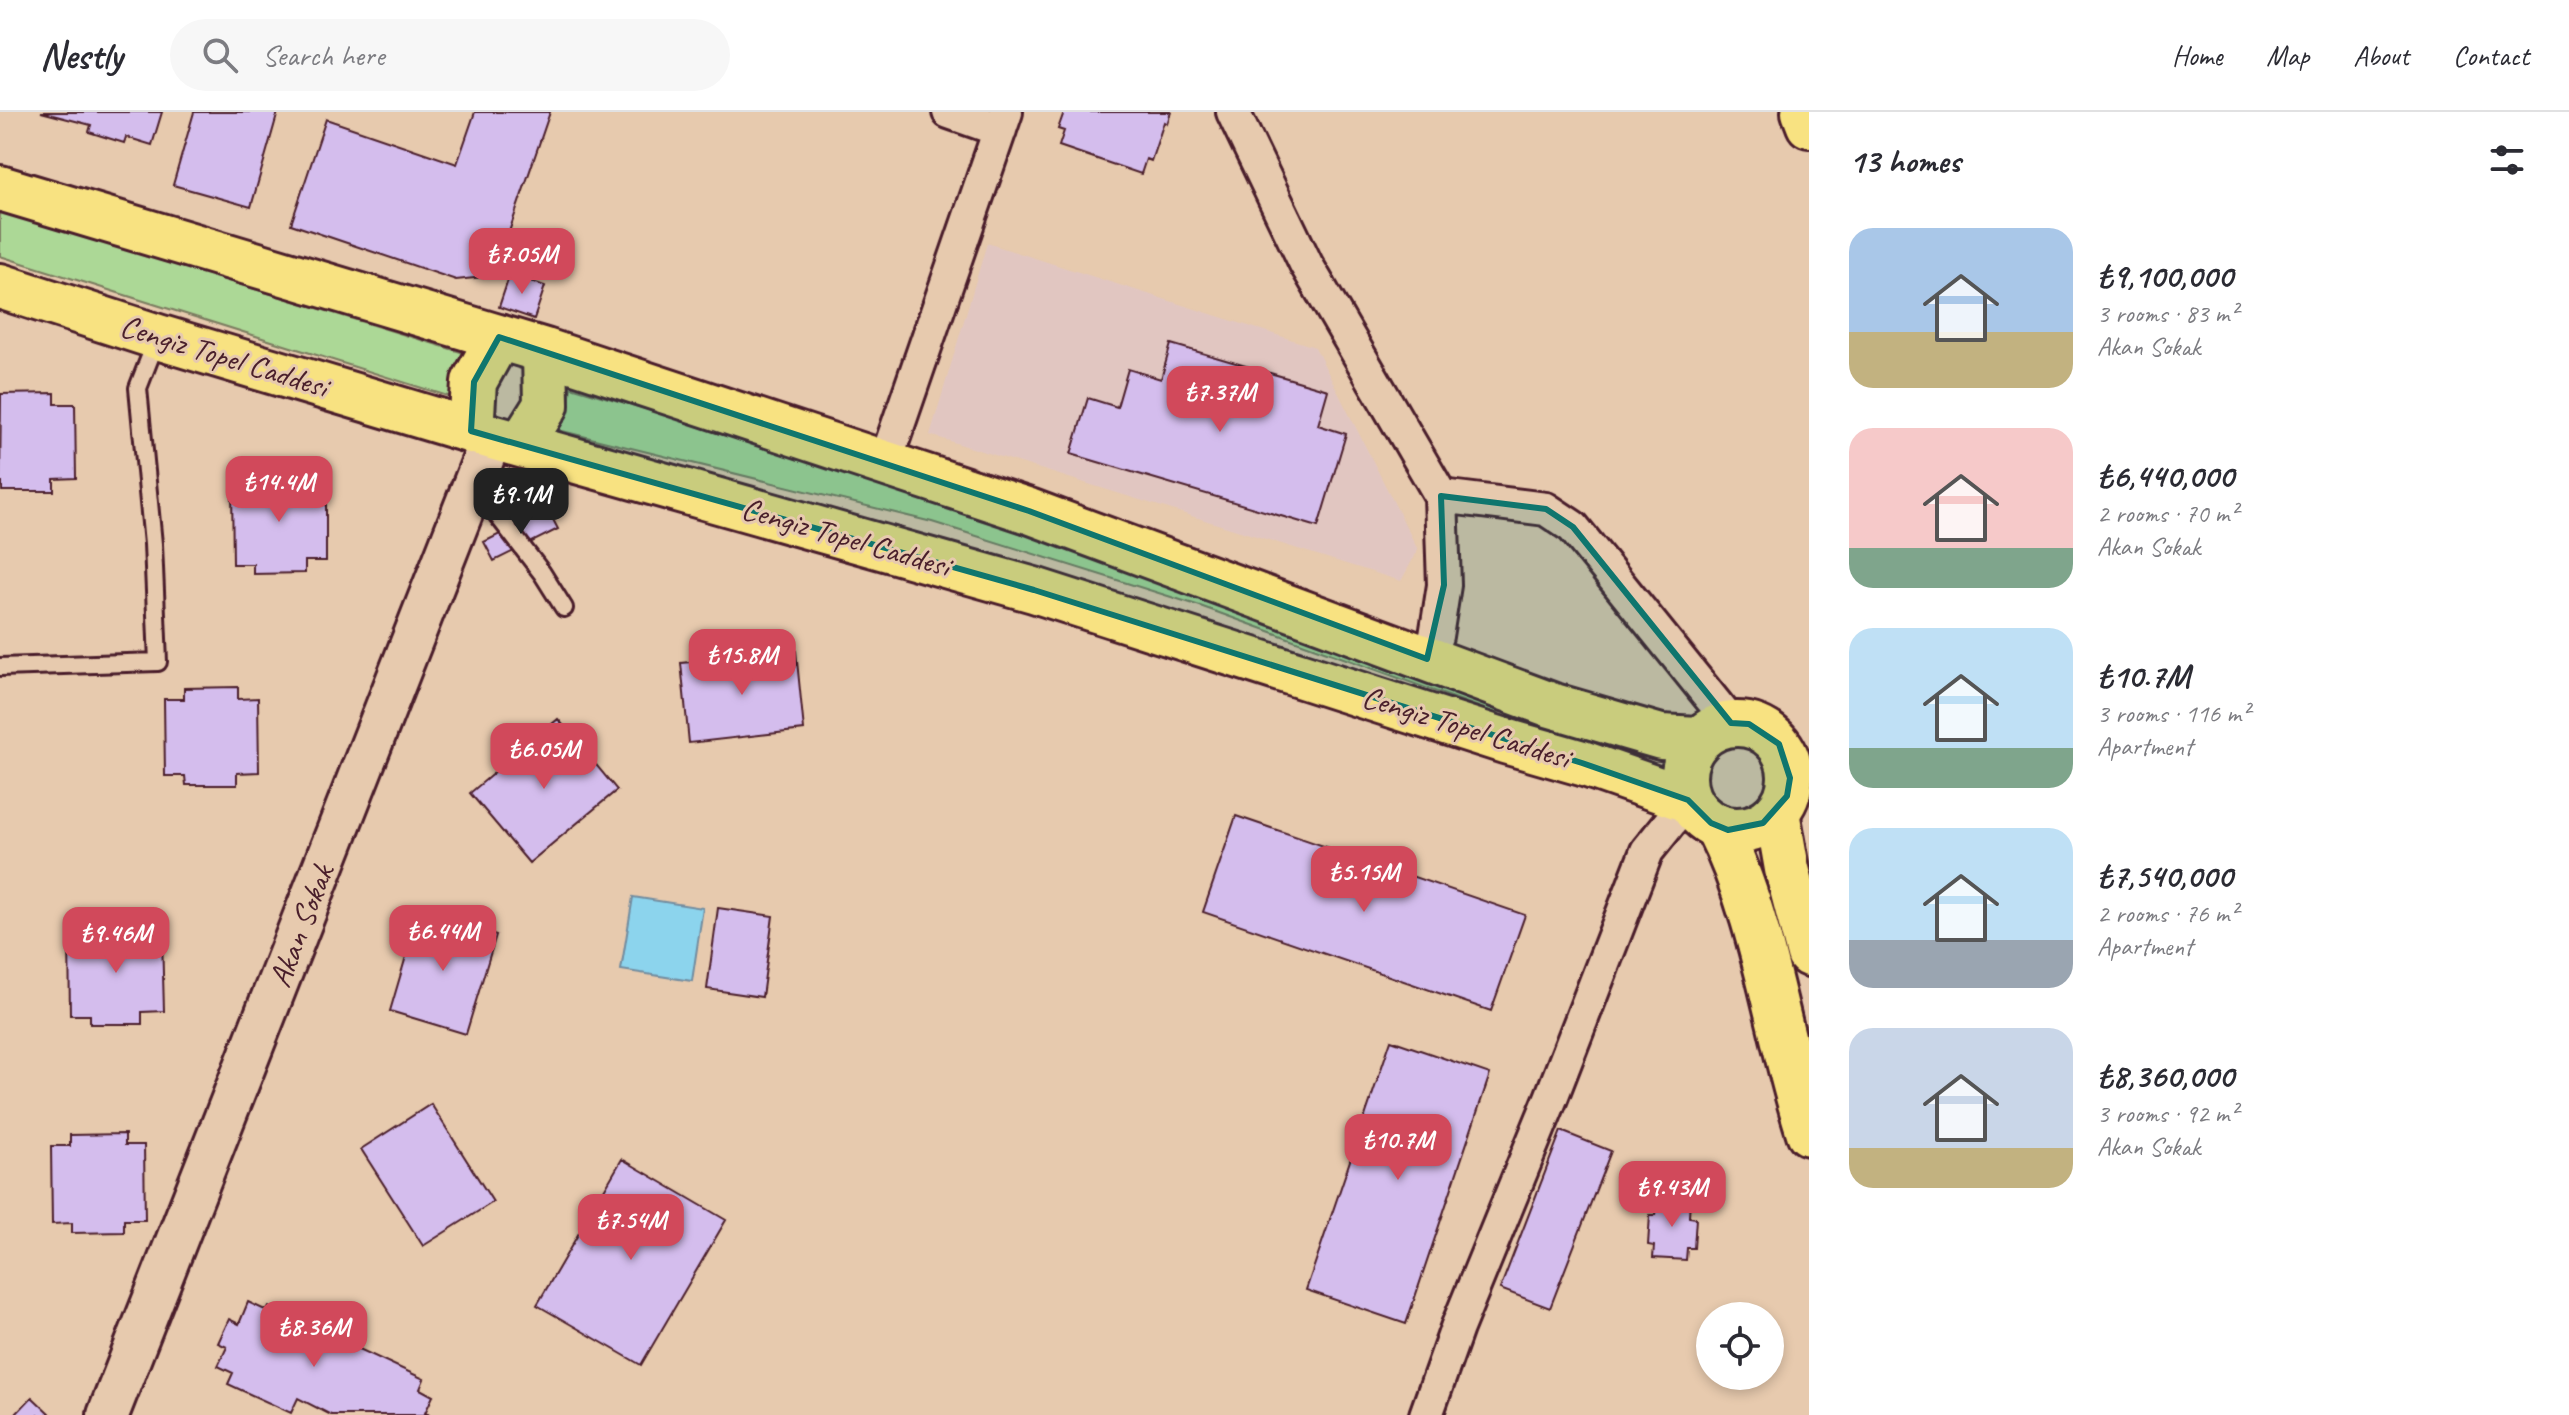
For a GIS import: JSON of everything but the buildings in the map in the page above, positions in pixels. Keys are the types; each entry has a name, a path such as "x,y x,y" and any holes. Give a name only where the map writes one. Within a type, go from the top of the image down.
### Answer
{"main road":[{"path":"1804,112 1809,125"},
{"path":"0,188 545,351 885,463 1029,511 1595,719 1661,737 1749,724 1792,747 1787,760 1790,778 1787,796 1787,869 1809,954"},
{"name":"Cengiz Topel Caddesi","path":"0,286 158,337 495,437 1034,590 1582,763 1702,813"},
{"path":"499,337 474,382 495,437 546,405 545,351"},
{"path":"1714,731 1689,753 1684,768 1684,785 1732,857 1751,914 1809,1133"},
{"path":"1702,813 1728,830 1746,829 1763,823 1789,803"}],"street":[{"path":"885,463 1003,121 949,112"},
{"path":"1233,112 1306,264 1441,496 1444,585 1436,636 1427,659"},
{"name":"Akan Sokak","path":"108,1415 495,437"},
{"path":"1441,496 1546,509 1573,527 1714,731"},
{"path":"1426,1415 1457,1328 1647,851 1702,813"}],"lane":[{"path":"0,667 158,662 153,544 138,388 158,337"},
{"path":"474,484 542,573 564,608"}],"highlighted area":[{"path":"499,337 1029,511 1427,659 1444,585 1441,496 1546,509 1573,527 1731,723 1749,724 1779,744 1790,778 1787,796 1763,823 1728,830 1711,823 1688,800 1582,763 1034,590 471,431 474,382"}],"shaded area":[{"path":"987,243 1315,347 1418,550 1401,581 930,435"}],"green space":[{"path":"0,211 464,353 454,398 0,256"},
{"path":"571,387 834,465 1111,561 1501,707 1498,714 1200,606 932,522 558,430 568,411"}],"water":[{"path":"633,897 703,908 692,981 621,970"}]}
